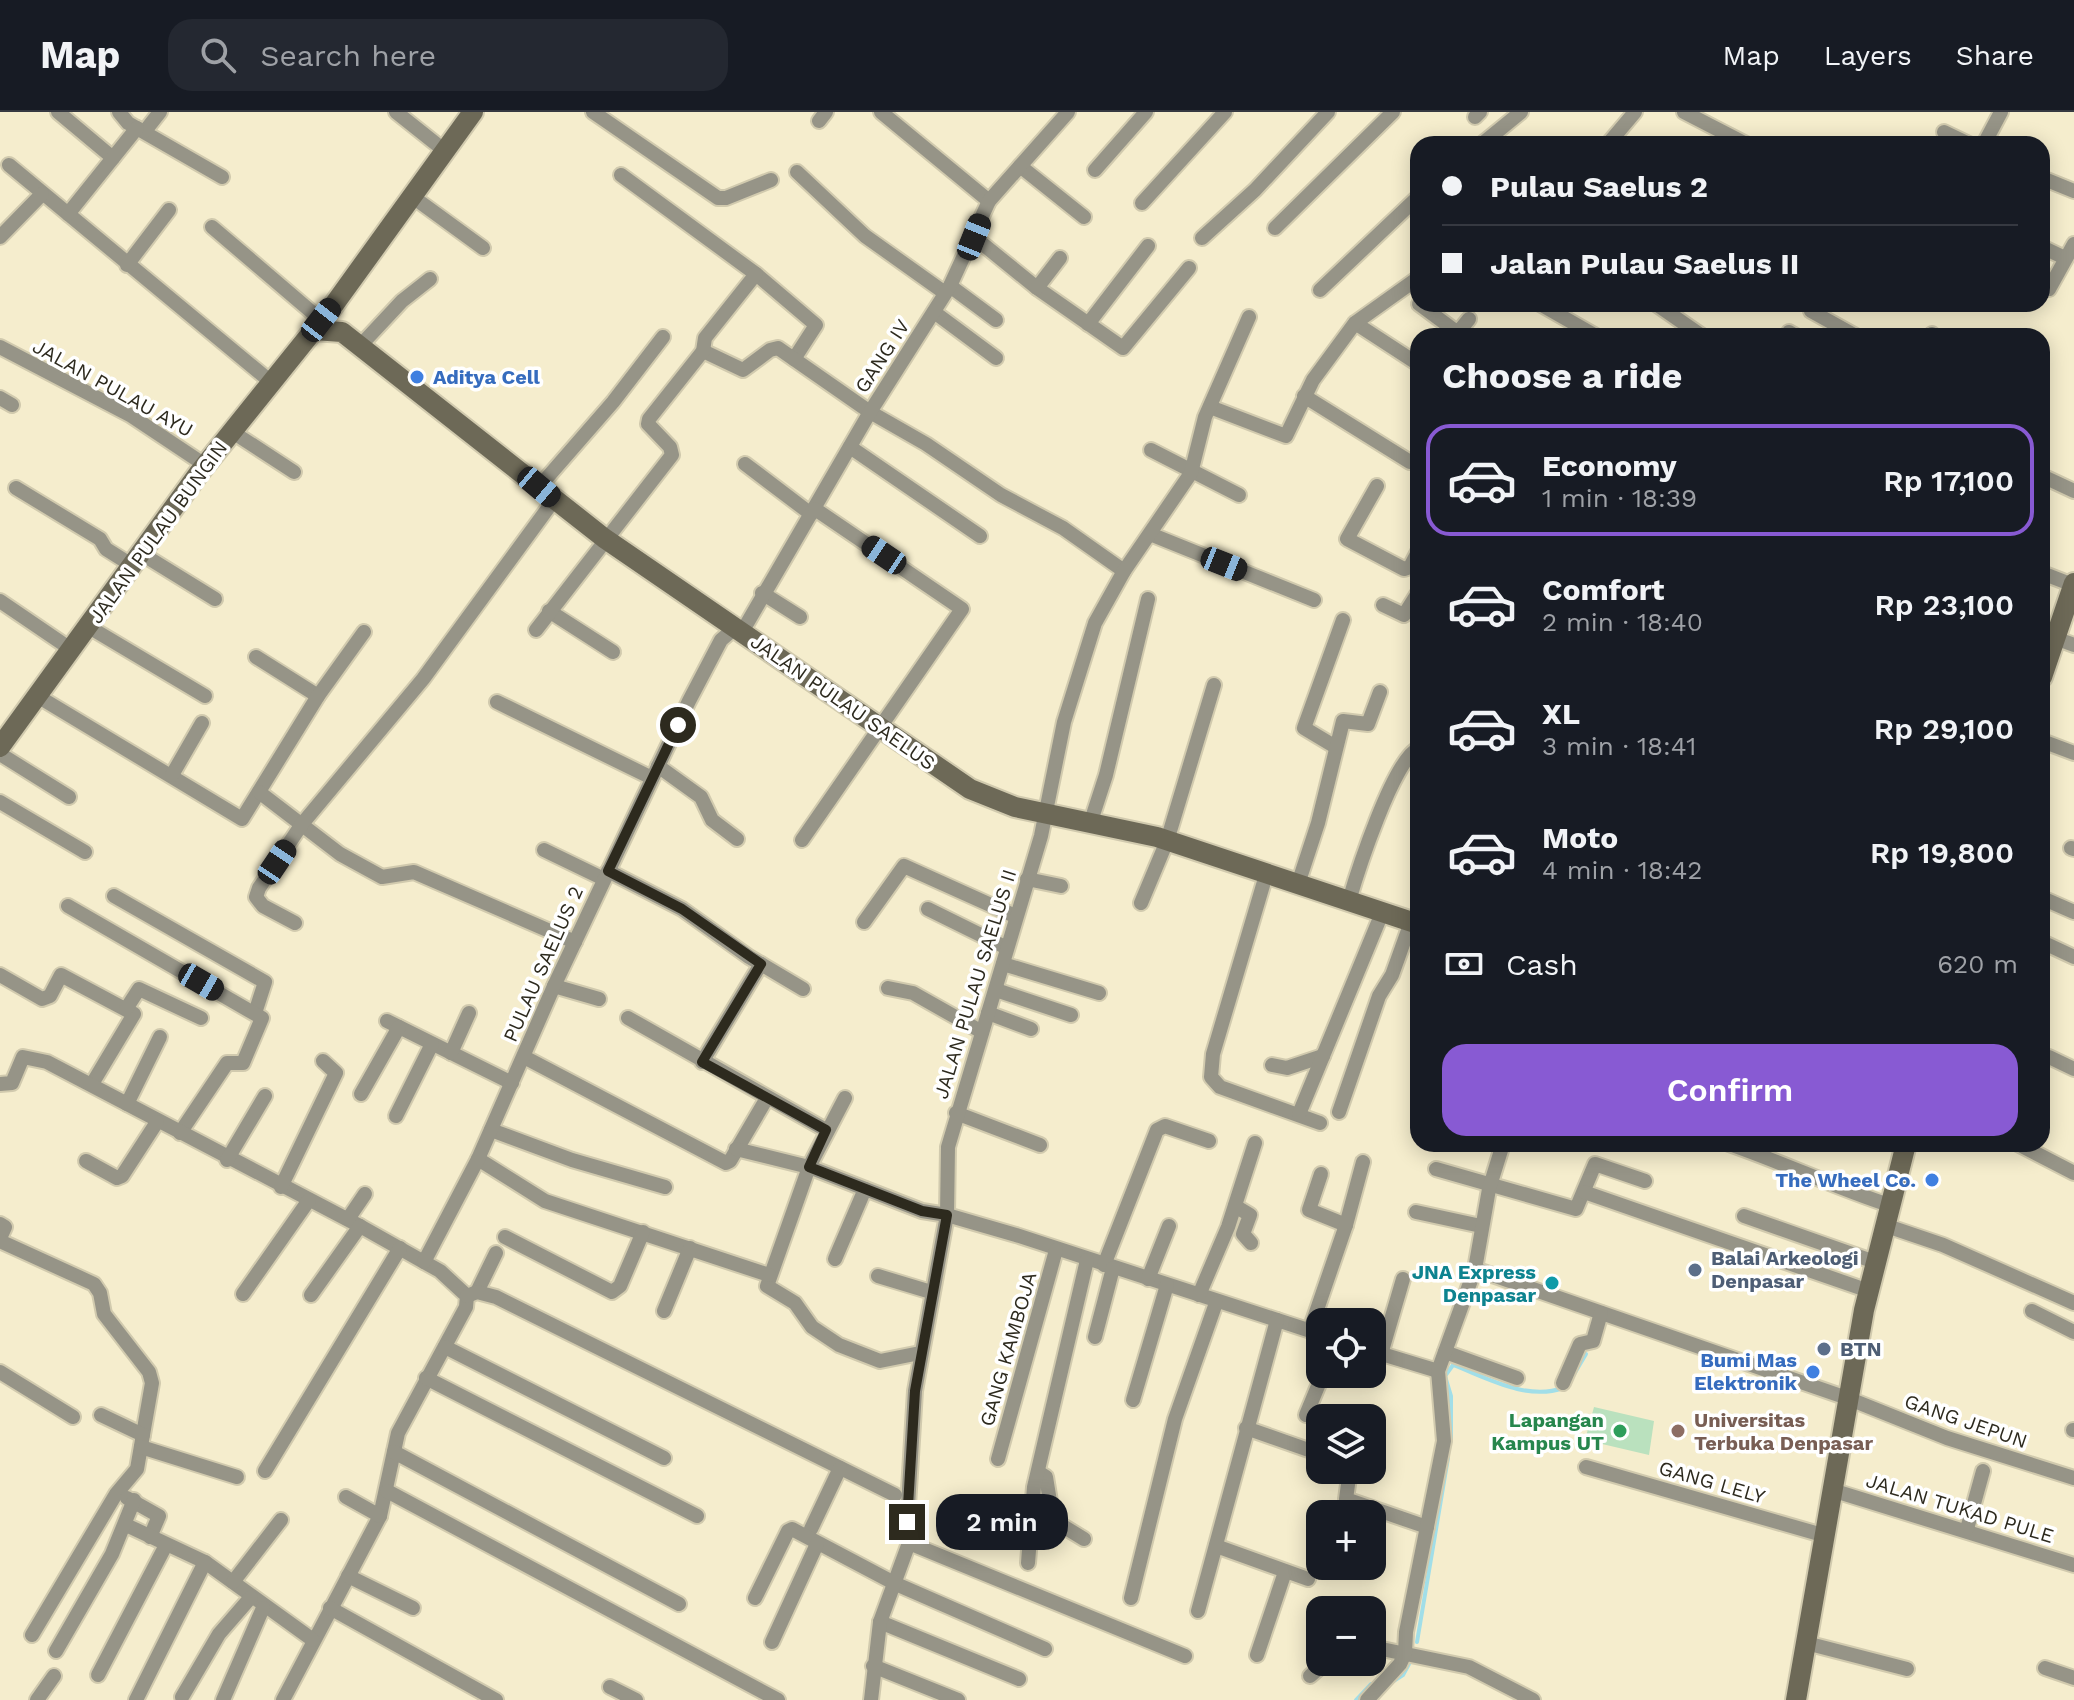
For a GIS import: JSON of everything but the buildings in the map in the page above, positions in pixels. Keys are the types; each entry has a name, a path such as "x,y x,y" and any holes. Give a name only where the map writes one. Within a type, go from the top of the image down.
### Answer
{"street":[{"path":"58,112 113,158"},
{"path":"119,112 141,129 222,177"},
{"path":"68,214 113,158 160,112"},
{"path":"396,112 445,151"},
{"name":"JALAN PULAU BUNGIN","path":"0,747 205,465 323,319 473,112"},
{"path":"593,112 718,198 726,198 771,180"},
{"path":"881,112 989,201"},
{"name":"GANG IV","path":"730,629 762,593 934,312 974,237 989,201 1068,112"},
{"path":"1095,170 1146,112"},
{"path":"1142,203 1225,112"},
{"path":"1202,238 1255,190 1328,112"},
{"path":"1275,228 1393,112"},
{"path":"1492,136 1521,112"},
{"path":"1615,136 1635,112"},
{"path":"1684,112 1730,136"},
{"path":"1988,136 2001,112"},
{"path":"1944,132 1952,136"},
{"path":"9,165 271,382"},
{"path":"1020,166 1084,217"},
{"path":"797,172 865,236 996,320"},
{"path":"621,175 756,274 816,325 794,359"},
{"path":"2050,181 2074,191"},
{"path":"0,237 42,194"},
{"path":"413,197 483,248"},
{"path":"1320,290 1410,205"},
{"path":"127,265 169,210"},
{"path":"212,227 323,319"},
{"path":"974,237 1118,347 1127,346 1189,268"},
{"path":"2050,287 2074,244"},
{"path":"1088,324 1148,246"},
{"path":"2050,251 2065,258"},
{"path":"1037,288 1060,258"},
{"path":"536,630 604,538 672,455 670,447 648,421 703,351 705,338 756,274"},
{"path":"360,346 402,301 430,279"},
{"path":"1210,407 1282,437 1290,430 1304,396 1355,323 1410,283"},
{"path":"1399,289 1410,298"},
{"path":"934,312 996,358"},
{"path":"1429,312 1451,328"},
{"path":"1554,312 1582,328"},
{"path":"1668,312 1690,328"},
{"path":"1813,312 1842,328"},
{"name":"JALAN PULAU SAELUS II","path":"871,1700 880,1622 909,1543 907,1522 920,1353 947,1215 946,1165 956,1113 996,990 1045,813 1064,722 1088,642 1124,571 1191,473 1210,407 1249,317"},
{"name":"JALAN PULAU SAELUS","path":"323,319 604,538 730,629 970,789 992,800 1167,841 1410,921"},
{"path":"1462,328 1469,319"},
{"path":"1355,323 1410,359"},
{"path":"295,923 263,906 256,897 302,824 423,679 546,494 663,337"},
{"name":"JALAN PULAU AYU","path":"0,347 130,415 205,465"},
{"path":"703,351 743,370 774,348 870,412 935,449 1001,495 1063,528 1124,571"},
{"path":"1304,396 1410,462"},
{"path":"231,431 294,472"},
{"path":"850,447 980,536"},
{"path":"1151,450 1239,495"},
{"path":"745,464 962,607 919,675 879,727 802,840"},
{"path":"2050,480 2074,491"},
{"path":"1377,486 1347,539 1404,569 1410,567"},
{"path":"16,488 100,539 106,549 137,560 215,599"},
{"path":"1150,534 1314,600"},
{"path":"2050,576 2074,584 2065,642 2050,662"},
{"path":"762,593 800,617"},
{"path":"1091,821 1106,775 1148,599"},
{"path":"0,601 72,650"},
{"path":"1383,605 1404,615 1410,606"},
{"path":"549,611 613,652"},
{"path":"1334,746 1304,728 1343,620"},
{"path":"89,627 205,696"},
{"name":"PULAU SAELUS 2","path":"424,1262 478,1159 554,986 655,772 730,629"},
{"path":"39,697 242,819 318,696 364,632"},
{"path":"256,657 318,696"},
{"path":"1141,903 1167,841 1214,685"},
{"path":"1298,884 1318,823 1334,746 1345,719 1365,725 1371,721 1380,692"},
{"path":"497,702 655,772 701,797 712,820 737,839"},
{"path":"172,775 202,723"},
{"path":"2050,744 2074,753"},
{"path":"1349,901 1392,784 1410,753"},
{"path":"0,754 69,797"},
{"path":"259,792 340,854 382,877 414,872 575,942"},
{"path":"0,802 85,852"},
{"path":"544,850 682,909 803,989"},
{"path":"864,922 904,866 1015,916"},
{"path":"1266,875 1213,1054 1211,1077 1220,1087 1320,1123"},
{"path":"1027,879 1061,886"},
{"path":"114,896 265,982 255,1013"},
{"path":"2050,902 2074,912"},
{"path":"68,906 255,1013 262,1020 243,1063 227,1063 180,1133"},
{"path":"928,909 1007,948"},
{"path":"1299,1114 1382,913"},
{"path":"1339,1112 1379,996 1410,934"},
{"path":"2050,946 2074,957"},
{"path":"702,1062 761,964"},
{"path":"1003,964 1099,993"},
{"path":"0,975 42,999 50,996 61,975 134,1016 92,1084"},
{"path":"554,986 599,999"},
{"path":"888,988 913,993 982,1032"},
{"path":"126,1009 139,989 201,1018"},
{"path":"996,990 1071,1015"},
{"path":"451,1053 469,1013"},
{"path":"988,1013 1031,1029"},
{"path":"628,1018 826,1130"},
{"path":"361,1094 393,1024 512,1083"},
{"path":"127,1104 160,1037"},
{"path":"396,1116 432,1044"},
{"path":"0,1084 12,1083 20,1061 29,1056 92,1084 227,1160 400,1248 449,1276 472,1294 496,1297 895,1495"},
{"path":"1272,1065 1287,1068 1323,1056"},
{"path":"524,1057 726,1163 767,1098"},
{"path":"2050,1057 2074,1069"},
{"path":"281,1187 336,1073 323,1061"},
{"path":"227,1160 265,1096"},
{"path":"845,1098 809,1167 767,1287 795,1303 812,1327 839,1345 880,1361 920,1353"},
{"path":"956,1113 1040,1145"},
{"path":"86,1161 120,1177 144,1148 157,1122"},
{"path":"1095,1337 1108,1266 1157,1130 1165,1126 1209,1141"},
{"path":"491,1130 572,1160 665,1187"},
{"path":"1199,1295 1235,1206 1255,1143"},
{"path":"736,1149 809,1167 922,1211 947,1215 1306,1329"},
{"path":"1367,1700 1405,1653 1444,1441 1438,1371 1475,1269 1481,1226 1500,1152"},
{"path":"1753,1152 1791,1165 1943,1245 2074,1303"},
{"path":"1796,1700 1835,1491 1847,1398 1875,1262 1904,1152"},
{"path":"2033,1152 2074,1173"},
{"path":"478,1159 545,1201 769,1275"},
{"path":"1322,1308 1363,1162"},
{"path":"1436,1169 1491,1182 1576,1209 1595,1164 1645,1181"},
{"path":"1321,1174 1309,1210 1346,1225"},
{"path":"835,1259 865,1189"},
{"path":"1584,1192 1869,1291"},
{"path":"311,1295 354,1223 365,1194"},
{"path":"243,1294 309,1200"},
{"path":"1235,1206 1250,1215 1243,1234 1251,1243"},
{"path":"1416,1212 1481,1226"},
{"path":"1744,1216 1875,1262"},
{"path":"0,1224 5,1227 0,1239 97,1288 104,1314 151,1377 134,1476 116,1494 32,1635"},
{"path":"1148,1279 1169,1226"},
{"path":"505,1237 612,1292 620,1286 643,1232"},
{"path":"265,1471 400,1248"},
{"path":"664,1311 690,1248"},
{"name":"GANG KAMBOJA","path":"998,1459 1056,1250"},
{"path":"283,1700 380,1516 406,1413 496,1253"},
{"path":"1028,1563 1029,1514 1087,1260"},
{"name":"GANG JEPUN","path":"1475,1269 1847,1398 1947,1438 2074,1478"},
{"path":"878,1276 931,1292"},
{"path":"1386,1327 1403,1279"},
{"path":"1133,1400 1167,1285"},
{"path":"1131,1598 1175,1419 1216,1303"},
{"path":"2032,1311 2074,1332"},
{"path":"1563,1383 1580,1344 1593,1340 1601,1313"},
{"path":"1198,1611 1277,1320"},
{"path":"445,1347 664,1458"},
{"path":"1445,1352 1517,1378"},
{"path":"1386,1355 1438,1371"},
{"path":"0,1372 73,1417"},
{"path":"426,1378 697,1516"},
{"path":"101,1415 142,1441 237,1477"},
{"path":"1246,1428 1306,1449"},
{"path":"394,1452 679,1604"},
{"name":"GANG LELY","path":"1586,1467 1826,1536"},
{"path":"811,1529 840,1468"},
{"path":"1967,1529 1983,1471"},
{"path":"1038,1472 1046,1477 1051,1492 1053,1520 1084,1539"},
{"path":"1348,1484 1346,1499 1427,1527"},
{"path":"387,1491 778,1700"},
{"name":"JALAN TUKAD PULE","path":"1835,1491 1967,1529 2074,1565"},
{"path":"116,1494 134,1500 159,1516 150,1537"},
{"path":"346,1497 380,1516"},
{"path":"56,1651 126,1525 134,1500"},
{"path":"233,1582 281,1520"},
{"path":"126,1525 205,1562 263,1608 313,1640"},
{"path":"755,1598 789,1530 896,1584 1045,1649"},
{"path":"909,1543 1185,1656"},
{"path":"772,1642 817,1544"},
{"path":"98,1675 166,1545"},
{"path":"1216,1546 1306,1578"},
{"path":"136,1700 205,1562"},
{"path":"1257,1655 1285,1572"},
{"path":"348,1576 413,1608"},
{"path":"182,1697 219,1634 251,1597"},
{"path":"223,1700 263,1608"},
{"path":"330,1608 496,1700"},
{"path":"880,1622 1019,1679"},
{"path":"1806,1643 1907,1669"},
{"path":"1386,1650 1480,1671 1533,1700"},
{"path":"873,1666 958,1700"},
{"path":"2045,1668 2074,1678"},
{"path":"37,1700 54,1676"},
{"path":"610,1687 636,1700"}],"green space":[{"name":"Lapangan Kampus UT","path":"1594,1407 1654,1421 1649,1455 1585,1440"}],"waterway":[{"path":"1573,1376 1586,1354"},
{"path":"1451,1441 1451,1396 1445,1376 1453,1365 1521,1390 1535,1392 1563,1388"},
{"path":"1417,1642 1448,1458"},
{"path":"1392,1682 1403,1675 1409,1664"},
{"path":"1356,1700 1371,1684"}],"place":[{"name":"Aditya Cell","path":"417,377"},
{"name":"The Wheel Co.","path":"1932,1180"},
{"name":"Balai Arkeologi Denpasar","path":"1695,1270"},
{"name":"JNA Express Denpasar","path":"1552,1283"},
{"name":"BTN","path":"1824,1349"},
{"name":"Bumi Mas Elektronik","path":"1813,1372"},
{"name":"Lapangan Kampus UT","path":"1620,1431"},
{"name":"Universitas Terbuka Denpasar","path":"1678,1431"}],"route":[{"path":"678,725 608,871 682,909 761,964 702,1062 826,1130 809,1167 922,1211 947,1215 915,1391 907,1522"}]}
